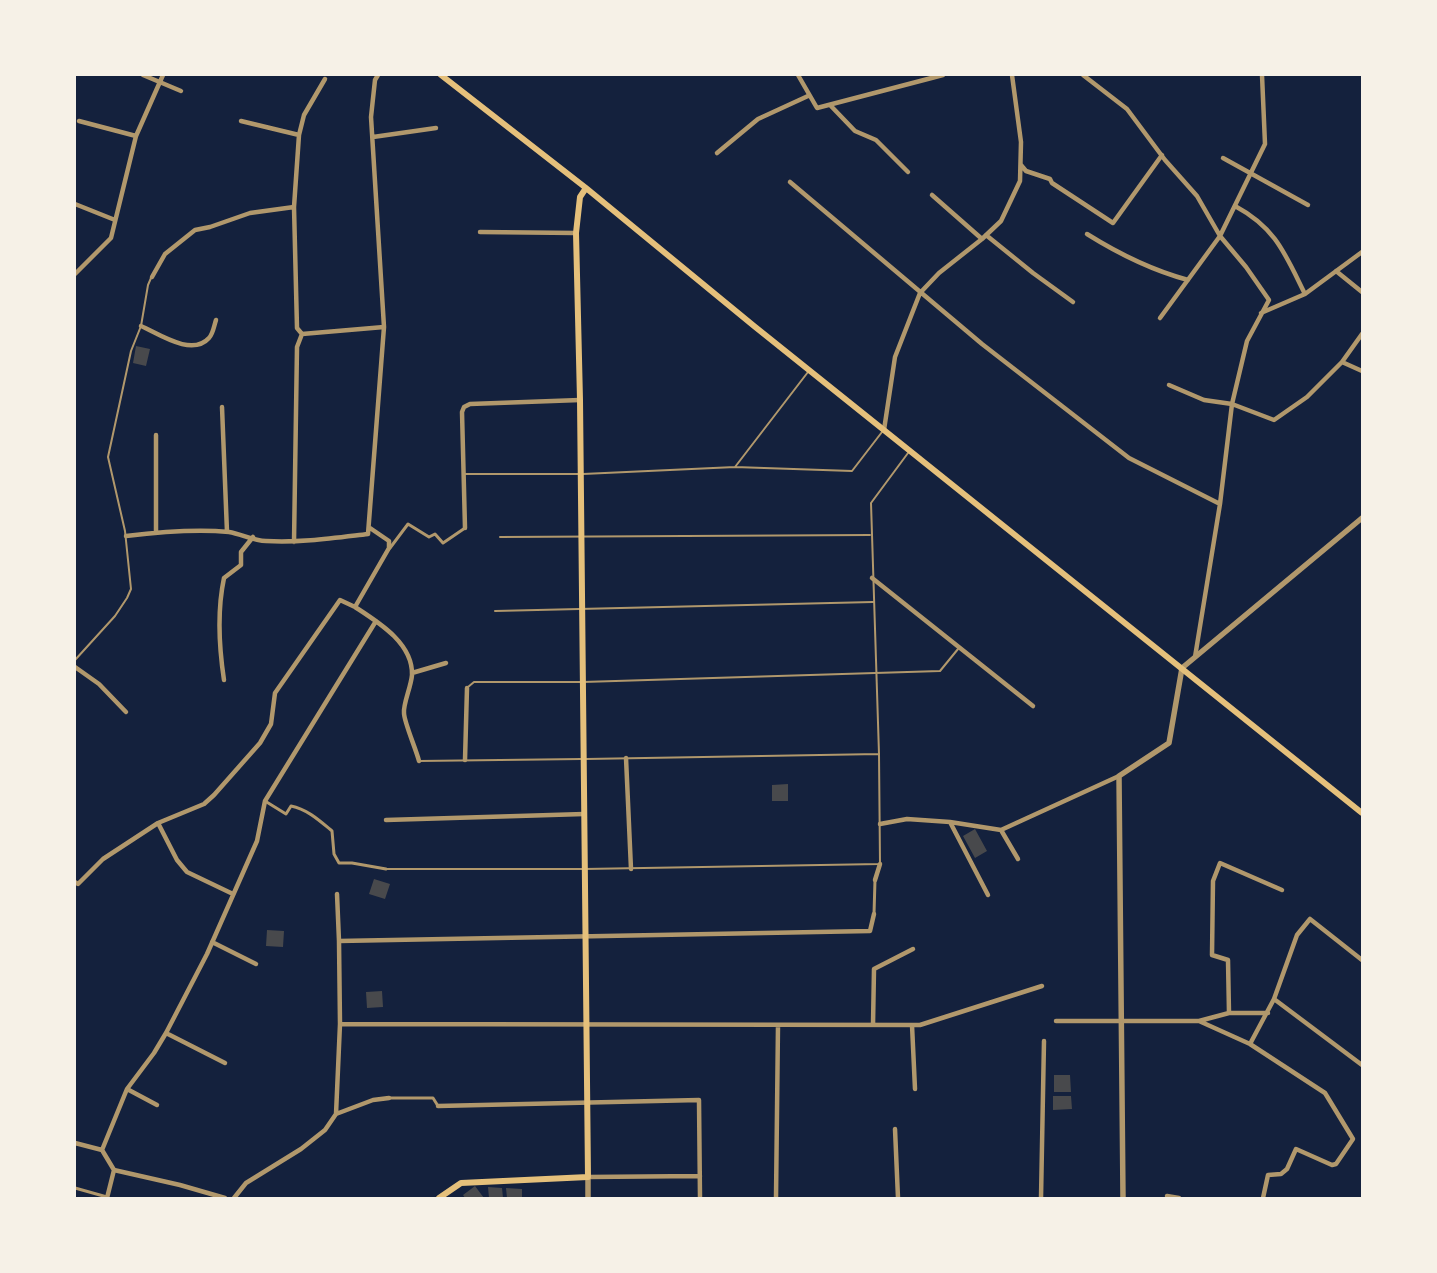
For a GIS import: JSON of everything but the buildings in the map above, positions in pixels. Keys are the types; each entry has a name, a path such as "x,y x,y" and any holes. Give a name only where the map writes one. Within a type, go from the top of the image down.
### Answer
{"main road":[{"path":"440,75 586,188 810,371 1362,812"},
{"path":"439,1198 461,1183 588,1177 581,474 576,233 580,197 586,188"}],"street":[{"path":"143,75 181,91"},
{"path":"75,274 111,238 136,136 163,75"},
{"path":"126,536 156,532 227,532 262,541 306,542 320,538 368,534 370,528 384,327 371,117 375,80 378,75"},
{"path":"798,75 808,96 817,108 943,75"},
{"path":"884,430 895,357 920,293 939,273 982,240 1001,221 1020,181 1021,142 1012,75"},
{"path":"1084,75 1127,109 1197,196 1220,236 1246,267 1269,300 1247,341 1232,404 1220,504 1195,657"},
{"path":"1160,318 1220,236 1265,144 1262,75"},
{"path":"302,334 297,328 294,207 299,135 304,114 325,79"},
{"path":"717,153 758,119 808,96"},
{"path":"830,105 855,132 876,140 908,172"},
{"path":"241,121 299,135"},
{"path":"79,122 136,136"},
{"path":"372,137 436,128"},
{"path":"1020,165 1026,171 1050,179 1113,223 1162,154"},
{"path":"1223,158 1308,205"},
{"path":"790,182 892,266 920,293 982,344 1129,458 1220,504"},
{"path":"932,195 982,240"},
{"path":"75,204 116,220"},
{"path":"1235,206 1255,217 1280,243 1305,294"},
{"path":"152,277 166,254 194,230 210,227 250,213 294,207"},
{"path":"480,232 576,233"},
{"path":"1087,234 1119,254 1158,272 1188,280"},
{"path":"986,235 1033,274 1073,302"},
{"path":"1262,313 1305,294 1362,252"},
{"path":"1336,271 1362,292"},
{"path":"141,326 190,346 201,344 210,337 216,320"},
{"path":"302,334 384,327"},
{"path":"294,542 297,347 302,334"},
{"path":"1168,385 1204,400 1232,404 1274,420 1306,397 1342,362 1362,334"},
{"path":"1342,362 1362,371"},
{"path":"355,607 389,548 408,524 429,537 435,534 443,543 465,528 462,412 464,407 470,404 580,400"},
{"path":"222,408 227,532"},
{"path":"156,435 156,532"},
{"path":"880,821 907,819 950,822 1001,830 1119,776 1169,743 1182,668 1362,518"},
{"path":"370,528 389,541 389,548"},
{"path":"224,680 220,655 220,596 224,578 241,565 241,552 253,538"},
{"path":"872,578 1033,706"},
{"path":"75,882 78,884 103,860 158,823 204,804 214,795 260,743 271,724 275,693 340,600 355,607 376,621 391,633 405,651 412,673 404,713 419,761"},
{"path":"102,1150 127,1090 166,1033 212,942 257,841 265,801 376,621"},
{"path":"412,673 446,663"},
{"path":"75,667 99,684 126,712"},
{"path":"465,760 467,688"},
{"path":"626,758 631,868"},
{"path":"1119,776 1123,1198"},
{"path":"265,801 286,814 291,806 299,807 322,822 332,831 334,854 338,863 352,863 386,869"},
{"path":"386,820 584,814"},
{"path":"950,822 988,894"},
{"path":"158,823 177,860 188,872 233,894"},
{"path":"1001,830 1018,859"},
{"path":"339,941 870,931 874,914 875,880 880,864"},
{"path":"1229,1013 1228,960 1212,955 1213,880 1220,864 1282,890"},
{"path":"234,1198 246,1183 300,1149 325,1130 336,1114 340,1024 337,894"},
{"path":"1250,1044 1268,1013 1297,935 1310,919 1362,960"},
{"path":"212,942 256,964"},
{"path":"873,1025 874,969 913,949"},
{"path":"340,1024 920,1025 1042,986"},
{"path":"1274,999 1362,1065"},
{"path":"1056,1021 1199,1021 1229,1013 1268,1013"},
{"path":"1199,1021 1250,1044 1325,1093 1353,1139 1336,1164 1332,1165 1296,1149 1287,1169 1282,1174 1268,1175 1263,1198"},
{"path":"776,1198 778,1025"},
{"path":"912,1025 915,1089"},
{"path":"166,1033 226,1063"},
{"path":"1040,1198 1044,1041"},
{"path":"127,1090 157,1105"},
{"path":"336,1114 373,1100 389,1098 433,1098 438,1106 699,1100 700,1198"},
{"path":"895,1129 898,1198"},
{"path":"75,1143 102,1150 114,1170 107,1197 75,1188"},
{"path":"114,1170 180,1185 225,1198"},
{"path":"588,1198 588,1177 700,1176"},
{"path":"1167,1196 1179,1198"}],"lane":[{"path":"75,660 115,616 128,598 131,589 131,573 126,536 108,457 131,351 141,326 148,286 152,277"},
{"path":"735,467 810,371"},
{"path":"464,474 581,474 735,467 852,471 884,430"},
{"path":"386,869 584,869 880,864 879,754 871,503 910,451"},
{"path":"500,537 871,536"},
{"path":"495,611 873,602"},
{"path":"467,688 474,682 583,682 876,675 940,671 959,647"},
{"path":"419,761 879,754"}]}
